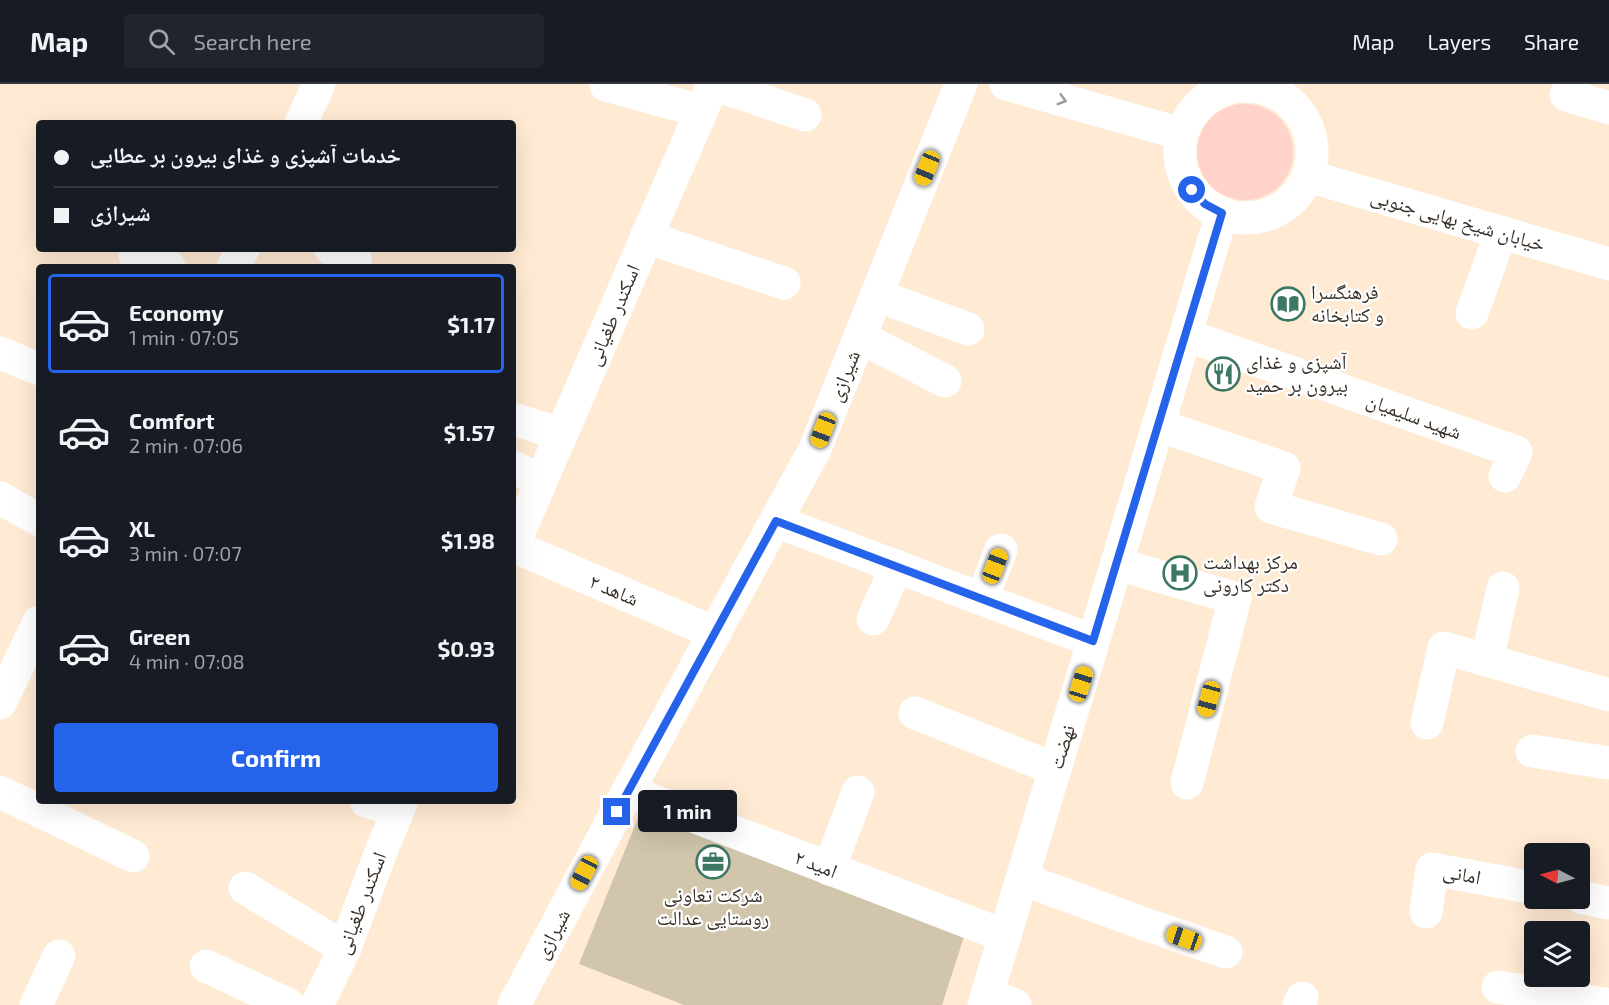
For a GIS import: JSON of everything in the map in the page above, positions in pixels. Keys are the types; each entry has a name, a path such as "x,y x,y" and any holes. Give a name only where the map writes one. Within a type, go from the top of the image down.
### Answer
{"street":[{"path":"302,120 319,84"},
{"name":"شیرازی","path":"514,1005 815,449 962,84"},
{"path":"1006,84 1182,134"},
{"path":"606,85 709,93 805,115"},
{"path":"1239,86 1278,89 1304,120 1310,138 1312,157 1308,176 1297,194 1282,207 1263,216 1242,218 1222,213 1205,204 1192,190 1184,173 1180,154 1182,134 1190,116 1203,101 1220,91 1239,86"},
{"name":"اسکندر طغیانی","path":"516,531 527,474 561,434 709,93"},
{"path":"1566,96 1609,108"},
{"name":"خیابان شیخ بهایی جنوبی","path":"1308,176 1609,264"},
{"name":"نهضت","path":"995,1001 1005,936 1222,213"},
{"path":"1472,313 1501,232"},
{"path":"646,237 784,283"},
{"path":"135,255 160,264"},
{"path":"876,295 968,328"},
{"name":"شهید سلیمیان","path":"1186,335 1516,452 1505,476"},
{"path":"860,337 945,381"},
{"path":"0,353 36,368"},
{"path":"516,420 561,434"},
{"path":"1158,425 1284,468 1271,507 1381,539"},
{"path":"0,498 36,518"},
{"path":"776,521 1093,641"},
{"name":"شاهد ۲","path":"516,547 715,633"},
{"path":"982,599 1001,550"},
{"path":"1117,564 1235,598 1187,783"},
{"path":"873,619 897,566"},
{"path":"1487,660 1503,588"},
{"path":"0,703 36,628"},
{"path":"1427,723 1444,648 1609,695"},
{"path":"915,713 1055,769"},
{"path":"1532,751 1609,763"},
{"name":"امید ۲","path":"628,791 1005,936"},
{"path":"0,792 133,856"},
{"path":"829,869 858,792"},
{"name":"اسکندر طغیانی","path":"317,1005 345,948 400,806"},
{"name":"امانی","path":"1426,912 1432,868 1524,886"},
{"path":"1022,879 1226,952"},
{"path":"245,888 345,948"},
{"path":"1590,899 1609,903"},
{"path":"36,1005 59,956"},
{"path":"206,966 289,1005"},
{"path":"1498,987 1606,996"}],"shaded area":[{"path":"1245,104 1263,108 1279,118 1289,134 1293,152 1289,170 1279,186 1263,196 1245,200 1227,196 1211,186 1201,170 1197,152 1201,134 1211,118 1227,108"}],"building":[{"name":"شرکت تعاونی روستایی عدالت","path":"644,803 969,921 942,1005 684,1005 579,964"}],"place":[{"name":"فرهنگسرا و کتابخانه","path":"1288,304"},
{"name":"آشپزی و غذای بیرون بر حمید","path":"1223,374"},
{"name":"مرکز بهداشت دکتر کارونی","path":"1180,573"},
{"name":"شرکت تعاونی روستایی عدالت","path":"713,862"}],"route":[{"path":"617,812 776,521 1093,641 1222,213 1205,204 1192,190"}]}
